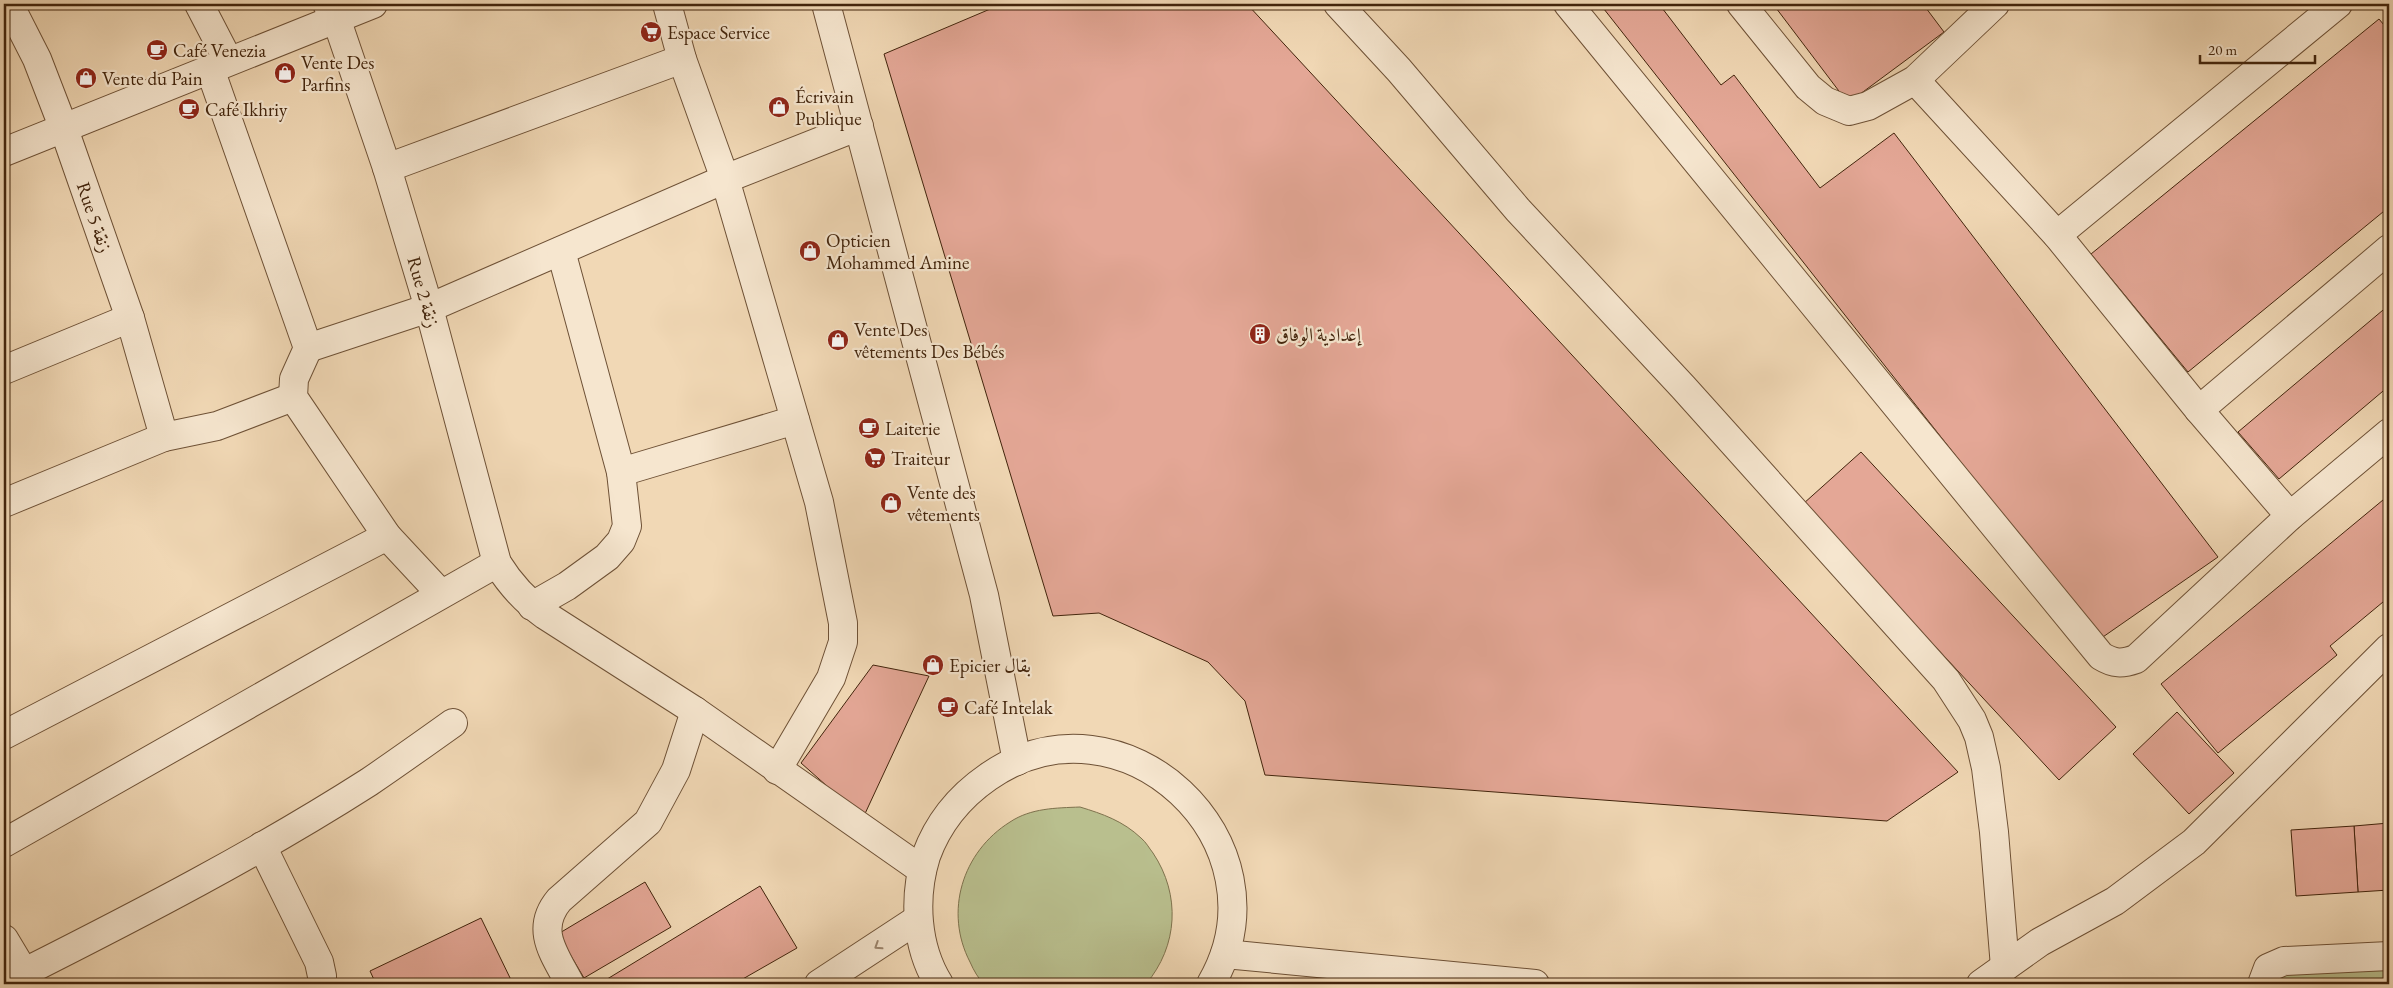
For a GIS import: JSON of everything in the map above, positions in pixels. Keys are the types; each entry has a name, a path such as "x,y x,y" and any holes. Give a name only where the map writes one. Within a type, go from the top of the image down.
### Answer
{"street":[{"name":"Rue 5 زنقة","path":"9,4 37,58 64,129 130,318 164,437"},
{"path":"199,4 308,348 294,379 293,397 387,536 441,594"},
{"path":"4,152 219,65 332,11 373,4"},
{"path":"667,4 682,59 725,179 819,502 843,623 843,642 831,678 777,770"},
{"path":"826,4 984,594 1017,761"},
{"path":"1338,4 1399,70 1518,210 1683,387 1946,680 1972,720 1979,737 1986,768 1994,832 2005,967"},
{"path":"1568,4 2101,656 2112,663 2124,664 2136,659 2290,516 2389,433"},
{"path":"1741,4 1808,87 1833,104 1849,111 1868,106 1915,80 1995,4"},
{"path":"2057,236 2338,4"},
{"name":"Rue 2 زنقة","path":"332,11 387,168 504,573"},
{"path":"387,168 682,59"},
{"path":"1915,80 2057,236 2199,410 2290,516"},
{"path":"308,348 429,308 725,179 859,126"},
{"path":"2199,410 2389,248"},
{"path":"532,606 607,557 621,542 627,526 621,472 561,252"},
{"path":"4,370 130,318"},
{"path":"4,503 164,437 217,426 293,397"},
{"path":"621,472 795,420"},
{"path":"4,735 387,536"},
{"path":"4,843 441,594 504,573 532,606 695,711 922,870"},
{"path":"1981,984 2040,942 2115,900 2194,842 2389,648"},
{"path":"570,984 550,946 546,932 549,914 559,900 648,822 662,800 676,770 695,711"},
{"path":"4,939 27,979 262,846 369,782 453,723"},
{"path":"937,984 922,944 918,919 918,894 922,870 930,846 941,824 956,804 974,786 1017,761 1066,750 1091,750 1140,764 1162,776 1182,792 1199,810 1213,832 1223,854 1230,879 1232,904 1225,954 1210,984"},
{"path":"262,846 319,962 322,984"},
{"path":"819,984 918,919"},
{"path":"1225,954 1535,984"},
{"path":"2262,984 2268,968 2284,961 2389,956"}],"green space":[{"path":"1080,807 1097,812 1134,832 1146,843 1162,869 1172,903 1172,920 1170,937 1157,969 1146,984 984,984 976,974 962,943 959,923 962,885 969,866 993,835 1018,817 1035,811"},
{"path":"2389,969 2389,984 2274,984 2273,975"}],"building":[{"name":"إعدادية الوفاق","path":"1002,4 1247,4 1958,772 1887,821 1265,775 1245,701 1208,662 1099,613 1053,616 884,54"},
{"path":"1600,4 1659,4 1721,85 1734,75 1820,188 1894,133 2218,557 2100,639"},
{"path":"1773,4 1923,4 1944,32 1848,103"},
{"path":"2379,19 2389,31 2389,207 2188,372 2091,254"},
{"path":"2389,305 2389,386 2279,479 2238,432"},
{"path":"1861,452 2116,727 2059,780 1803,504"},
{"path":"2389,495 2389,597 2330,646 2337,655 2218,753 2161,684"},
{"path":"873,665 929,676 863,818 801,763"},
{"path":"2177,712 2234,773 2189,814 2133,754"},
{"path":"2389,823 2389,890 2358,892 2354,826"},
{"path":"2354,826 2358,892 2296,896 2291,830"},
{"path":"645,882 671,927 584,978 558,934"},
{"path":"760,886 797,948 734,984 599,984"},
{"path":"481,918 513,984 376,984 370,971"}],"place":[{"name":"Espace Service","path":"651,32"},
{"name":"Café Venezia","path":"157,50"},
{"name":"Vente Des Parfins","path":"285,73"},
{"name":"Vente du Pain","path":"86,78"},
{"name":"Écrivain Publique","path":"779,107"},
{"name":"Café Ikhriy","path":"189,109"},
{"name":"Opticien Mohammed Amine","path":"810,251"},
{"name":"إعدادية الوفاق","path":"1260,334"},
{"name":"Vente Des vêtements Des Bébés","path":"838,340"},
{"name":"Laiterie","path":"869,428"},
{"name":"Traiteur","path":"875,458"},
{"name":"Vente des vêtements","path":"891,503"},
{"name":"Epicier بقال","path":"933,665"},
{"name":"Café Intelak","path":"948,707"}]}
